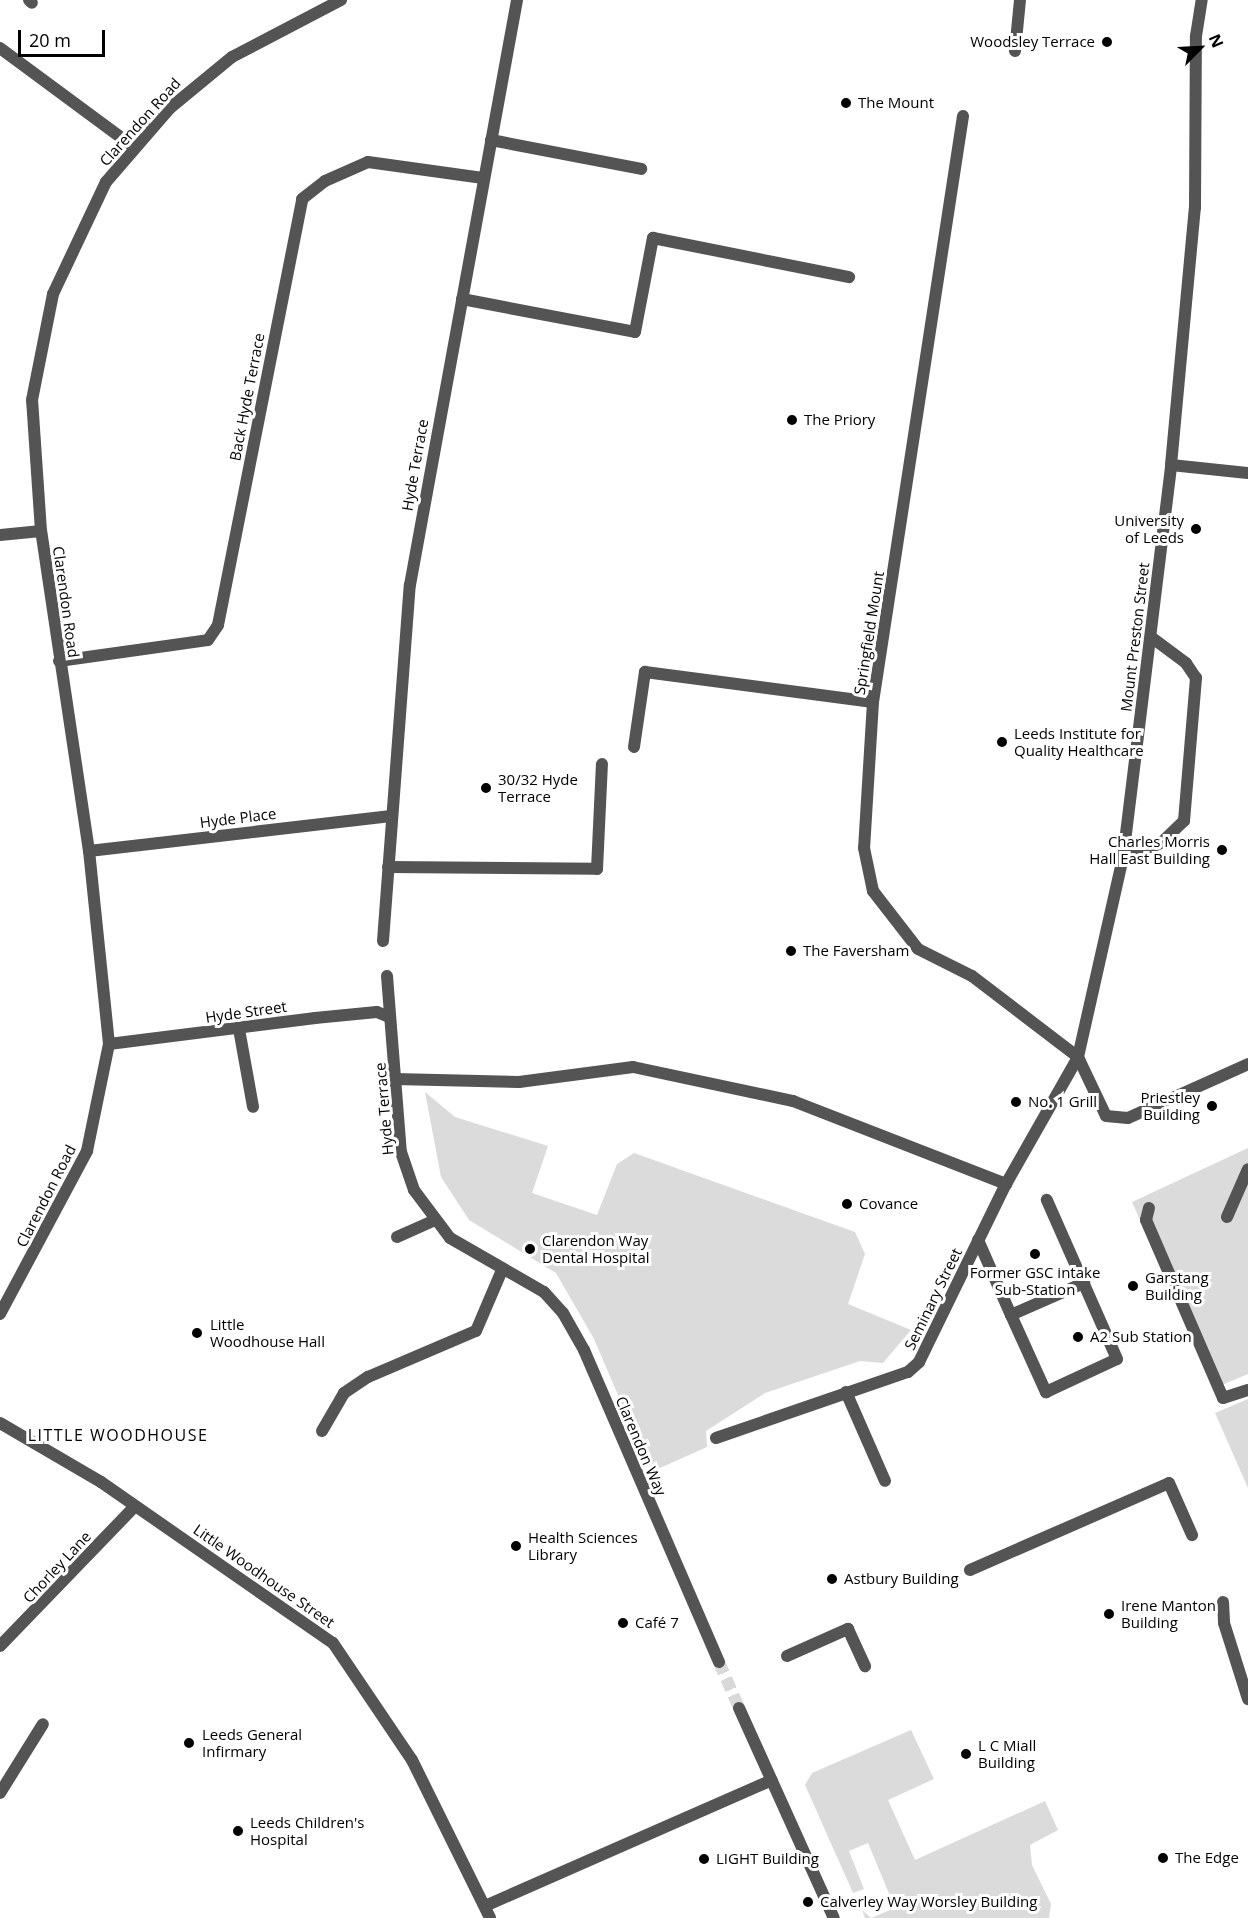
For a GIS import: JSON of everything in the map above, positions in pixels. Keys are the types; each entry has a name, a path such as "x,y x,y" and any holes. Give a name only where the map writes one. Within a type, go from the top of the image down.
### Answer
{"street":[{"name":"Clarendon Road","path":"0,1314 4,1294 87,1152 109,1044 88,851 41,531 32,400 53,294 106,182 201,79 340,0"},
{"name":"Hyde Terrace","path":"383,941 410,585 517,0"},
{"path":"1016,51 1020,0"},
{"name":"Mount Preston Street","path":"1078,1057 1123,858 1151,637 1171,465 1194,208 1196,36 1202,0"},
{"path":"0,48 135,148"},
{"name":"Springfield Mount","path":"963,116 873,702 864,848 873,891 918,949 972,976 1078,1057"},
{"path":"491,140 640,169"},
{"name":"Back Hyde Terrace","path":"59,661 208,640 218,625 302,199 325,180 368,162 483,178"},
{"path":"462,298 635,332 653,238 849,277"},
{"path":"1171,465 1248,473"},
{"path":"0,535 41,531"},
{"path":"1123,858 1161,843 1184,821 1196,678 1186,663 1151,637"},
{"path":"634,747 645,672 873,702"},
{"path":"388,867 597,868 602,764"},
{"name":"Hyde Place","path":"88,851 391,816"},
{"name":"Hyde Terrace","path":"387,976 387,1016 395,1079 400,1152 414,1190 433,1221 470,1254 502,1270"},
{"name":"Hyde Street","path":"109,1044 377,1012 387,1016"},
{"path":"239,1029 253,1107"},
{"path":"1078,1057 1106,1116 1128,1118 1248,1064"},
{"name":"Seminary Street","path":"716,1438 908,1372 919,1362 1006,1184 1078,1057"},
{"path":"395,1079 519,1082 633,1067 792,1101 1006,1184"},
{"path":"1227,1217 1248,1169"},
{"path":"978,1240 1046,1392 1117,1359 1047,1200"},
{"path":"1149,1208 1146,1220 1223,1398 1248,1390"},
{"path":"397,1237 433,1221"},
{"path":"322,1431 344,1393 368,1377 476,1331 502,1270"},
{"name":"Clarendon Way","path":"502,1270 544,1292 584,1350 719,1662"},
{"path":"1011,1315 1084,1283"},
{"path":"846,1392 885,1481"},
{"name":"Little Woodhouse Street","path":"0,1423 135,1506 333,1643 412,1761 490,1918"},
{"path":"970,1570 1169,1483 1192,1535"},
{"name":"Chorley Lane","path":"0,1646 135,1506"},
{"path":"1223,1602 1224,1623 1248,1699"},
{"path":"788,1656 848,1629 865,1666"},
{"path":"739,1708 834,1918"},
{"path":"0,1793 44,1724"},
{"path":"485,1906 772,1780"}],"shaded area":[{"path":"425,1092 455,1117 548,1146 532,1193 597,1215 617,1164 634,1153 855,1232 865,1254 848,1304 911,1330 883,1363 860,1361 765,1393 706,1431 707,1447 651,1472 594,1339 556,1273 469,1220 441,1177"},
{"path":"1248,1148 1248,1374 1215,1388 1132,1202"},
{"path":"1248,1399 1248,1488 1215,1413"},
{"path":"911,1730 934,1779 888,1800 915,1860 1045,1801 1058,1830 1030,1845 1032,1865 1051,1904 1049,1918 871,1918 895,1908 868,1843 849,1851 864,1889 853,1893 805,1785 812,1773"},
{"path":"862,1910 871,1918 865,1918"}],"tunnel":[{"path":"719,1662 739,1708"}],"place":[{"name":"Woodsley Terrace","path":"1107,42"},
{"name":"The Mount","path":"846,103"},
{"name":"The Priory","path":"792,420"},
{"name":"University of Leeds","path":"1196,529"},
{"name":"Leeds Institute for Quality Healthcare","path":"1002,742"},
{"name":"30/32 Hyde Terrace","path":"486,788"},
{"name":"Charles Morris Hall East Building","path":"1222,850"},
{"name":"The Faversham","path":"791,951"},
{"name":"No. 1 Grill","path":"1016,1102"},
{"name":"Priestley Building","path":"1212,1106"},
{"name":"Covance","path":"847,1204"},
{"name":"Clarendon Way Dental Hospital","path":"530,1249"},
{"name":"Former GSC intake Sub-Station","path":"1035,1254"},
{"name":"Garstang Building","path":"1133,1286"},
{"name":"Little Woodhouse Hall","path":"197,1333"},
{"name":"A2 Sub Station","path":"1078,1337"},
{"name":"Health Sciences Library","path":"516,1546"},
{"name":"Astbury Building","path":"832,1579"},
{"name":"Irene Manton Building","path":"1109,1614"},
{"name":"Café 7","path":"623,1623"},
{"name":"Leeds General Infirmary","path":"189,1743"},
{"name":"L C Miall Building","path":"966,1754"},
{"name":"Leeds Children's Hospital","path":"238,1831"},
{"name":"The Edge","path":"1163,1858"},
{"name":"LIGHT Building","path":"704,1859"},
{"name":"Calverley Way Worsley Building","path":"808,1902"}],"district":[{"name":"LITTLE WOODHOUSE","path":"118,1435"}]}
